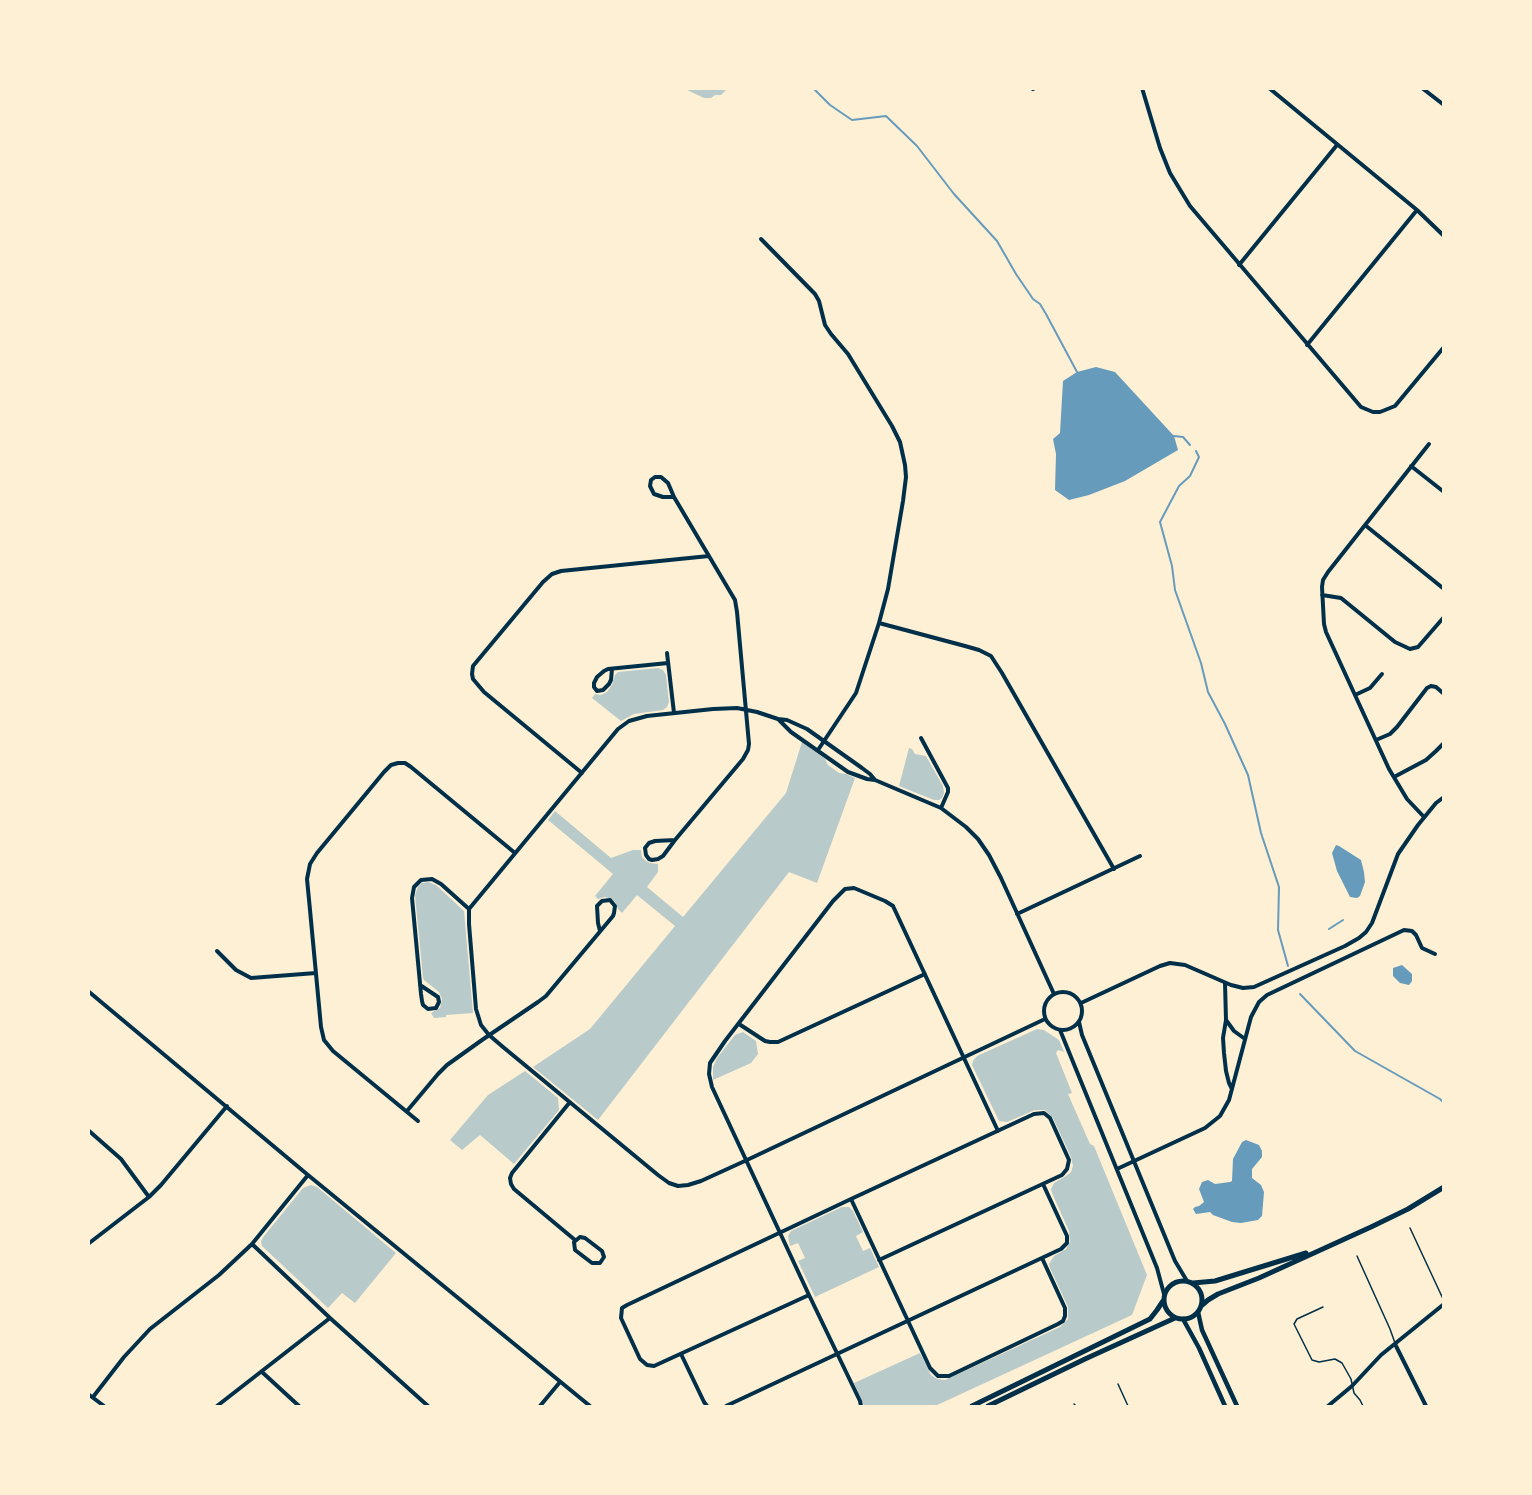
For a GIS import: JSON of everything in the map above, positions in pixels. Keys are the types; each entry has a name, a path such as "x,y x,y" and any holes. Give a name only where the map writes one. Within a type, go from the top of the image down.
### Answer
{"main road":[{"path":"988,1407 1175,1318 1183,1319 1194,1316 1201,1306 1218,1294 1259,1278 1399,1213 1443,1187"},
{"path":"1175,1318 1166,1309 1163,1301 1164,1294 1174,1282 1180,1280 1215,1281 1329,1246"},
{"path":"1190,1282 1198,1287 1201,1293 1201,1306"},
{"path":"972,1407 1150,1318 1163,1301"}],"street":[{"path":"1142,88 1160,148 1178,187 1190,206 1357,403 1373,412 1385,411 1395,406 1443,347"},
{"path":"1269,88 1417,210 1443,236"},
{"path":"1422,88 1443,105"},
{"path":"1239,265 1337,145"},
{"path":"1307,345 1417,210"},
{"path":"761,239 815,294 825,325 848,354 892,426 900,442 905,465 903,501 888,589 879,623 856,693 818,750"},
{"path":"1424,817 1407,799 1394,777 1355,695 1324,624 1322,595 1323,580 1429,444"},
{"path":"1411,466 1443,492"},
{"path":"674,497 654,494 650,486 651,480 658,476 664,479 736,605 749,744 743,759 667,851 661,857 652,860 646,855 645,848 649,843 675,840"},
{"path":"1365,525 1443,589"},
{"path":"582,773 484,692 473,679 473,666 552,574 561,571 709,556"},
{"path":"1322,595 1341,598 1395,642 1410,649 1419,647 1443,617"},
{"path":"879,623 966,646 991,656 1114,869"},
{"path":"667,653 674,713"},
{"path":"612,669 612,680 603,690 597,691 594,685 597,677 604,670 612,669 668,663"},
{"path":"1355,695 1370,688 1382,674"},
{"path":"1376,740 1390,734 1397,727 1427,688 1436,687 1443,694"},
{"path":"875,780 870,774 796,723 745,709 674,713 640,717 629,721 618,729 470,909 469,924 476,1009 481,1025 489,1035 659,1176 678,1186 701,1181 1045,1019"},
{"path":"778,719 785,727 848,772 875,780 940,808 966,827 989,855 1054,994"},
{"path":"921,738 947,785 948,792 940,808"},
{"path":"1394,777 1426,760 1443,742"},
{"path":"418,1121 327,1044 321,1027 307,879 310,864 316,853 384,772 392,765 402,762 515,853"},
{"path":"1081,1003 1170,963 1185,965 1225,983 1243,988 1259,985 1345,946 1363,935 1372,923 1398,854 1424,817 1443,797"},
{"path":"1017,914 1140,856"},
{"path":"420,985 438,997 439,1004 436,1008 428,1009 423,1005 420,985 412,898 416,883 432,879 470,909"},
{"path":"861,1407 712,1087 709,1074 714,1056 832,900 841,891 849,888 862,891 893,906 999,1131"},
{"path":"406,1111 438,1074 458,1057 546,996 615,913 614,904 608,899 597,906 600,931"},
{"path":"1117,1169 1210,1125 1224,1111 1251,1017 1256,1007 1267,995 1404,930 1412,931 1422,948 1435,954"},
{"path":"217,951 236,970 251,978 316,973"},
{"path":"739,1023 765,1041 778,1042 925,974"},
{"path":"1225,983 1226,1020 1223,1038 1226,1071 1232,1089"},
{"path":"88,992 590,1407"},
{"path":"1079,1022 1070,1029 1060,1030 1051,1026 1044,1014 1047,1000 1054,994 1063,992 1071,993 1081,1003 1082,1013 1079,1022 1081,1031 1175,1261 1190,1282"},
{"path":"1226,1020 1230,1028 1245,1039"},
{"path":"1060,1030 1161,1277 1164,1294"},
{"path":"570,1102 510,1178 514,1189 575,1239"},
{"path":"88,1244 149,1197 227,1106"},
{"path":"809,1295 654,1366 644,1364 640,1359 621,1318 622,1308 627,1305 850,1199 1037,1113 1044,1113 1050,1118 1068,1157 1067,1170 1062,1175 879,1260"},
{"path":"88,1130 121,1159 149,1197"},
{"path":"104,1407 91,1396 124,1357 150,1329 219,1275 252,1244 308,1175"},
{"path":"726,1407 735,1405 837,1354 1061,1249 1067,1239 1066,1232 1043,1184"},
{"path":"850,1199 932,1372 938,1376 949,1376 1063,1321 1065,1308 1042,1258"},
{"path":"585,1238 602,1251 604,1255 602,1262 592,1263 575,1250 575,1239 585,1238"},
{"path":"252,1244 428,1407"},
{"path":"1328,1407 1376,1360 1443,1302"},
{"path":"1198,1312 1202,1330 1237,1407"},
{"path":"218,1407 330,1317"},
{"path":"1183,1319 1199,1348 1225,1407"},
{"path":"1395,1344 1426,1407"},
{"path":"681,1354 707,1407"},
{"path":"262,1372 299,1407"},
{"path":"540,1407 561,1382"}],"lane":[{"path":"1410,1228 1443,1302"},
{"path":"1357,1256 1395,1344"},
{"path":"1323,1308 1297,1319 1294,1324 1312,1360 1319,1362 1330,1359 1339,1360 1342,1363 1354,1394 1363,1407"},
{"path":"1118,1384 1128,1407"}],"shaded area":[{"path":"685,89 738,89 726,90 721,95 704,98"},
{"path":"658,668 666,675 669,702 663,710 634,714 621,721 592,698 595,694 601,695 607,692 618,672"},
{"path":"802,742 839,773 855,778 817,883 789,872 598,1120 533,1067 590,1029 675,926 637,895 622,913 612,899 605,897 598,899 595,896 613,874 548,820 555,811 611,858 633,850 641,850 642,857 646,861 658,864 658,872 647,887 683,917 786,793"},
{"path":"909,748 915,754 926,756 943,786 944,793 939,800 899,786"},
{"path":"428,882 436,885 464,911 473,1013 434,1018 431,1013 440,1008 442,999 439,992 423,978 415,895 422,883"},
{"path":"1037,1029 1044,1030 1059,1040 1064,1052 1058,1050 1056,1053 1072,1093 1068,1094 1090,1144 1094,1146 1147,1275 1132,1315 935,1406 864,1406 854,1383 920,1353 931,1375 945,1380 1060,1327 1068,1319 1068,1307 1049,1264 1054,1256 1066,1249 1070,1242 1069,1231 1051,1189 1054,1183 1071,1172 1073,1166 1071,1157 1053,1118 1045,1110 1035,1110 1007,1122 999,1121 972,1065 977,1056"},
{"path":"743,1032 756,1041 758,1054 751,1063 713,1080 713,1067 717,1058 735,1035"},
{"path":"525,1071 558,1098 559,1110 514,1164 480,1135 462,1150 450,1140 488,1095"},
{"path":"311,1185 317,1187 396,1253 355,1303 342,1293 328,1308 262,1246 261,1241 264,1236 303,1188"},
{"path":"842,1207 849,1207 853,1211 863,1232 856,1236 863,1251 870,1248 879,1267 815,1297 798,1261 805,1258 798,1243 790,1246 788,1236 791,1231"}],"water":[{"path":"1096,367 1115,372 1174,436 1178,450 1125,481 1069,500 1055,490 1056,454 1053,439 1060,433 1063,381 1077,372"},
{"path":"1336,845 1361,860 1365,882 1357,898 1350,897 1337,871 1332,853"},
{"path":"1402,965 1412,974 1412,981 1409,985 1400,983 1393,976 1393,968"},
{"path":"1246,1140 1259,1145 1262,1151 1262,1157 1252,1169 1252,1178 1261,1185 1264,1192 1262,1216 1258,1220 1241,1223 1232,1222 1210,1212 1196,1214 1193,1209 1204,1202 1199,1189 1202,1182 1208,1180 1215,1184 1232,1181 1233,1159 1242,1142"}],"waterway":[{"path":"813,88 830,105 852,120 886,116 917,146 954,194 997,241 1033,299 1040,304 1077,372"},
{"path":"1174,436 1183,437 1190,445"},
{"path":"1196,451 1199,457 1190,476 1179,486 1160,522 1172,566 1175,590 1201,663 1208,692 1248,775 1261,833 1279,887 1278,930 1288,966"},
{"path":"1329,929 1343,920"},
{"path":"1300,994 1355,1051 1444,1103"}]}
